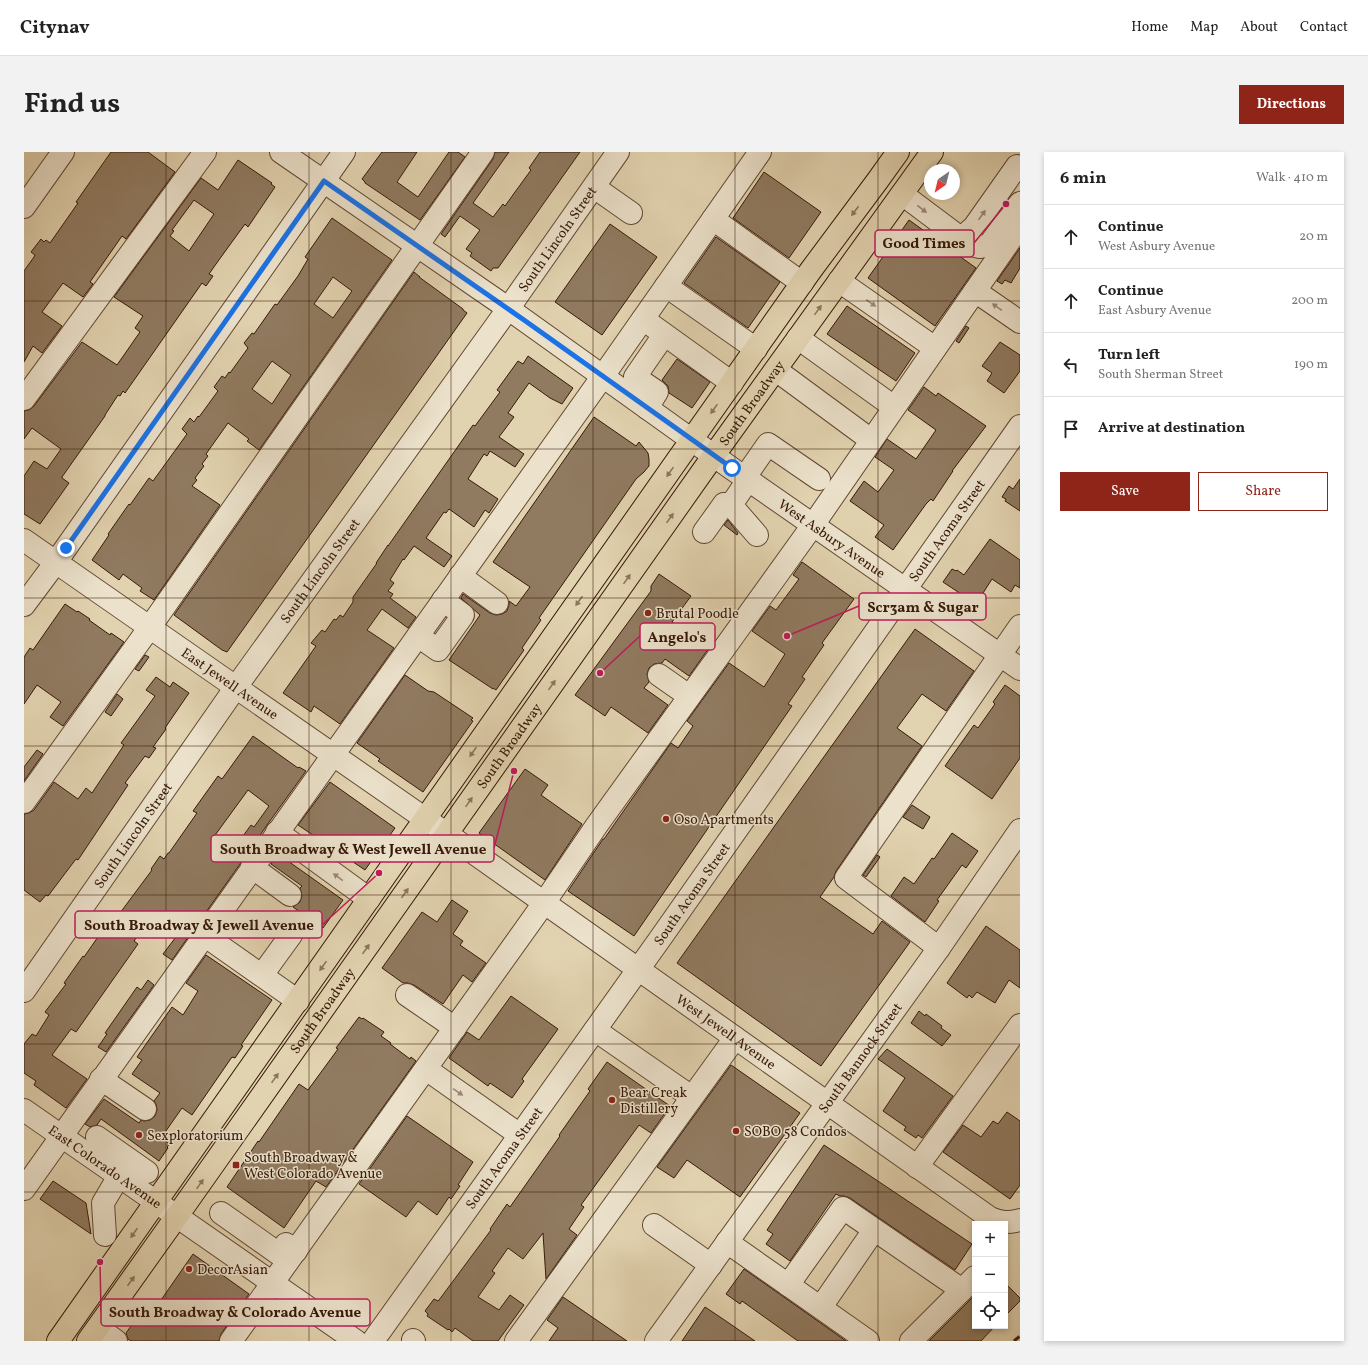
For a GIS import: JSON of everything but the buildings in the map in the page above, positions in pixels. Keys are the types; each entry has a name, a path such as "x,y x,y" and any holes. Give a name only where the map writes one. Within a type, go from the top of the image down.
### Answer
{"main road":[{"name":"South Broadway","path":"703,448 732,383 802,283 898,152"},
{"name":"South Broadway","path":"58,1341 167,1209 703,448 776,370 932,152"},
{"name":"South Broadway","path":"93,1334 167,1209 298,1001 369,900 436,827"}],"street":[{"path":"24,207 63,152"},
{"path":"24,399 205,152"},
{"name":"West Asbury Avenue","path":"281,152 508,309 703,448 1020,669"},
{"path":"24,606 344,152"},
{"path":"24,802 150,627 483,152"},
{"name":"South Lincoln Street","path":"24,991 236,687 508,309 618,152"},
{"path":"24,1189 418,636 438,650 463,615 443,600 603,376 760,152"},
{"path":"958,236 966,234 974,226 1017,166"},
{"path":"594,187 630,213"},
{"path":"902,194 968,244 980,248 989,245 1020,203"},
{"path":"713,219 802,283"},
{"path":"232,1341 544,903 597,825 813,525 1020,226"},
{"path":"839,281 935,348"},
{"path":"666,286 756,349"},
{"path":"975,291 1020,322"},
{"path":"643,319 732,383"},
{"path":"647,408 656,392 635,377 664,335"},
{"path":"798,338 894,407"},
{"path":"776,370 872,440"},
{"name":"South Acoma Street","path":"373,1341 638,970 1020,426"},
{"path":"731,505 768,444 819,479"},
{"path":"704,532 724,504 731,505 757,535"},
{"name":"East Jewell Avenue","path":"24,540 436,827"},
{"path":"460,576 497,603"},
{"path":"938,948 846,878 1020,626"},
{"path":"659,675 689,696"},
{"name":"West Jewell Avenue","path":"436,827 990,1218 999,1222 1010,1223 1020,1220"},
{"name":"South Bannock Street","path":"656,1341 828,1104 1020,830"},
{"path":"277,832 369,900"},
{"path":"252,867 290,895"},
{"path":"204,935 298,1001"},
{"path":"262,976 291,935"},
{"path":"407,995 455,1028"},
{"path":"917,1167 1020,1025"},
{"path":"595,1030 683,1091"},
{"path":"516,1341 734,1038"},
{"path":"426,1069 520,1135"},
{"path":"101,1079 146,1109"},
{"name":"East Colorado Avenue","path":"24,1110 61,1136 102,1148 134,1175 167,1209 356,1341"},
{"path":"105,1235 103,1203 134,1175"},
{"path":"788,1285 842,1208 874,1230 968,1283 911,1341"},
{"path":"221,1213 279,1254 286,1244 296,1251"},
{"path":"654,1225 711,1265"},
{"path":"821,1307 874,1230"},
{"path":"727,1242 868,1341"},
{"path":"93,1334 116,1341"}],"railway":[{"path":"1014,1341 1020,1336"}],"place":[{"name":"Good Times","path":"1006,204"},
{"name":"Brutal Poodle","path":"648,613"},
{"name":"Scr3am & Sugar","path":"787,636"},
{"name":"Angelo's","path":"600,673"},
{"name":"South Broadway & West Jewell Avenue","path":"514,771"},
{"name":"Oso Apartments","path":"666,819"},
{"name":"South Broadway & Jewell Avenue","path":"379,873"},
{"name":"Bear Creak Distillery","path":"612,1100"},
{"name":"SOBO 58 Condos","path":"736,1131"},
{"name":"Sexploratorium","path":"139,1135"},
{"name":"South Broadway & West Colorado Avenue","path":"236,1165"},
{"name":"South Broadway & Colorado Avenue","path":"100,1262"},
{"name":"DecorAsian","path":"189,1269"}],"route":[{"path":"66,548 324,181 524,320 732,468"}]}
